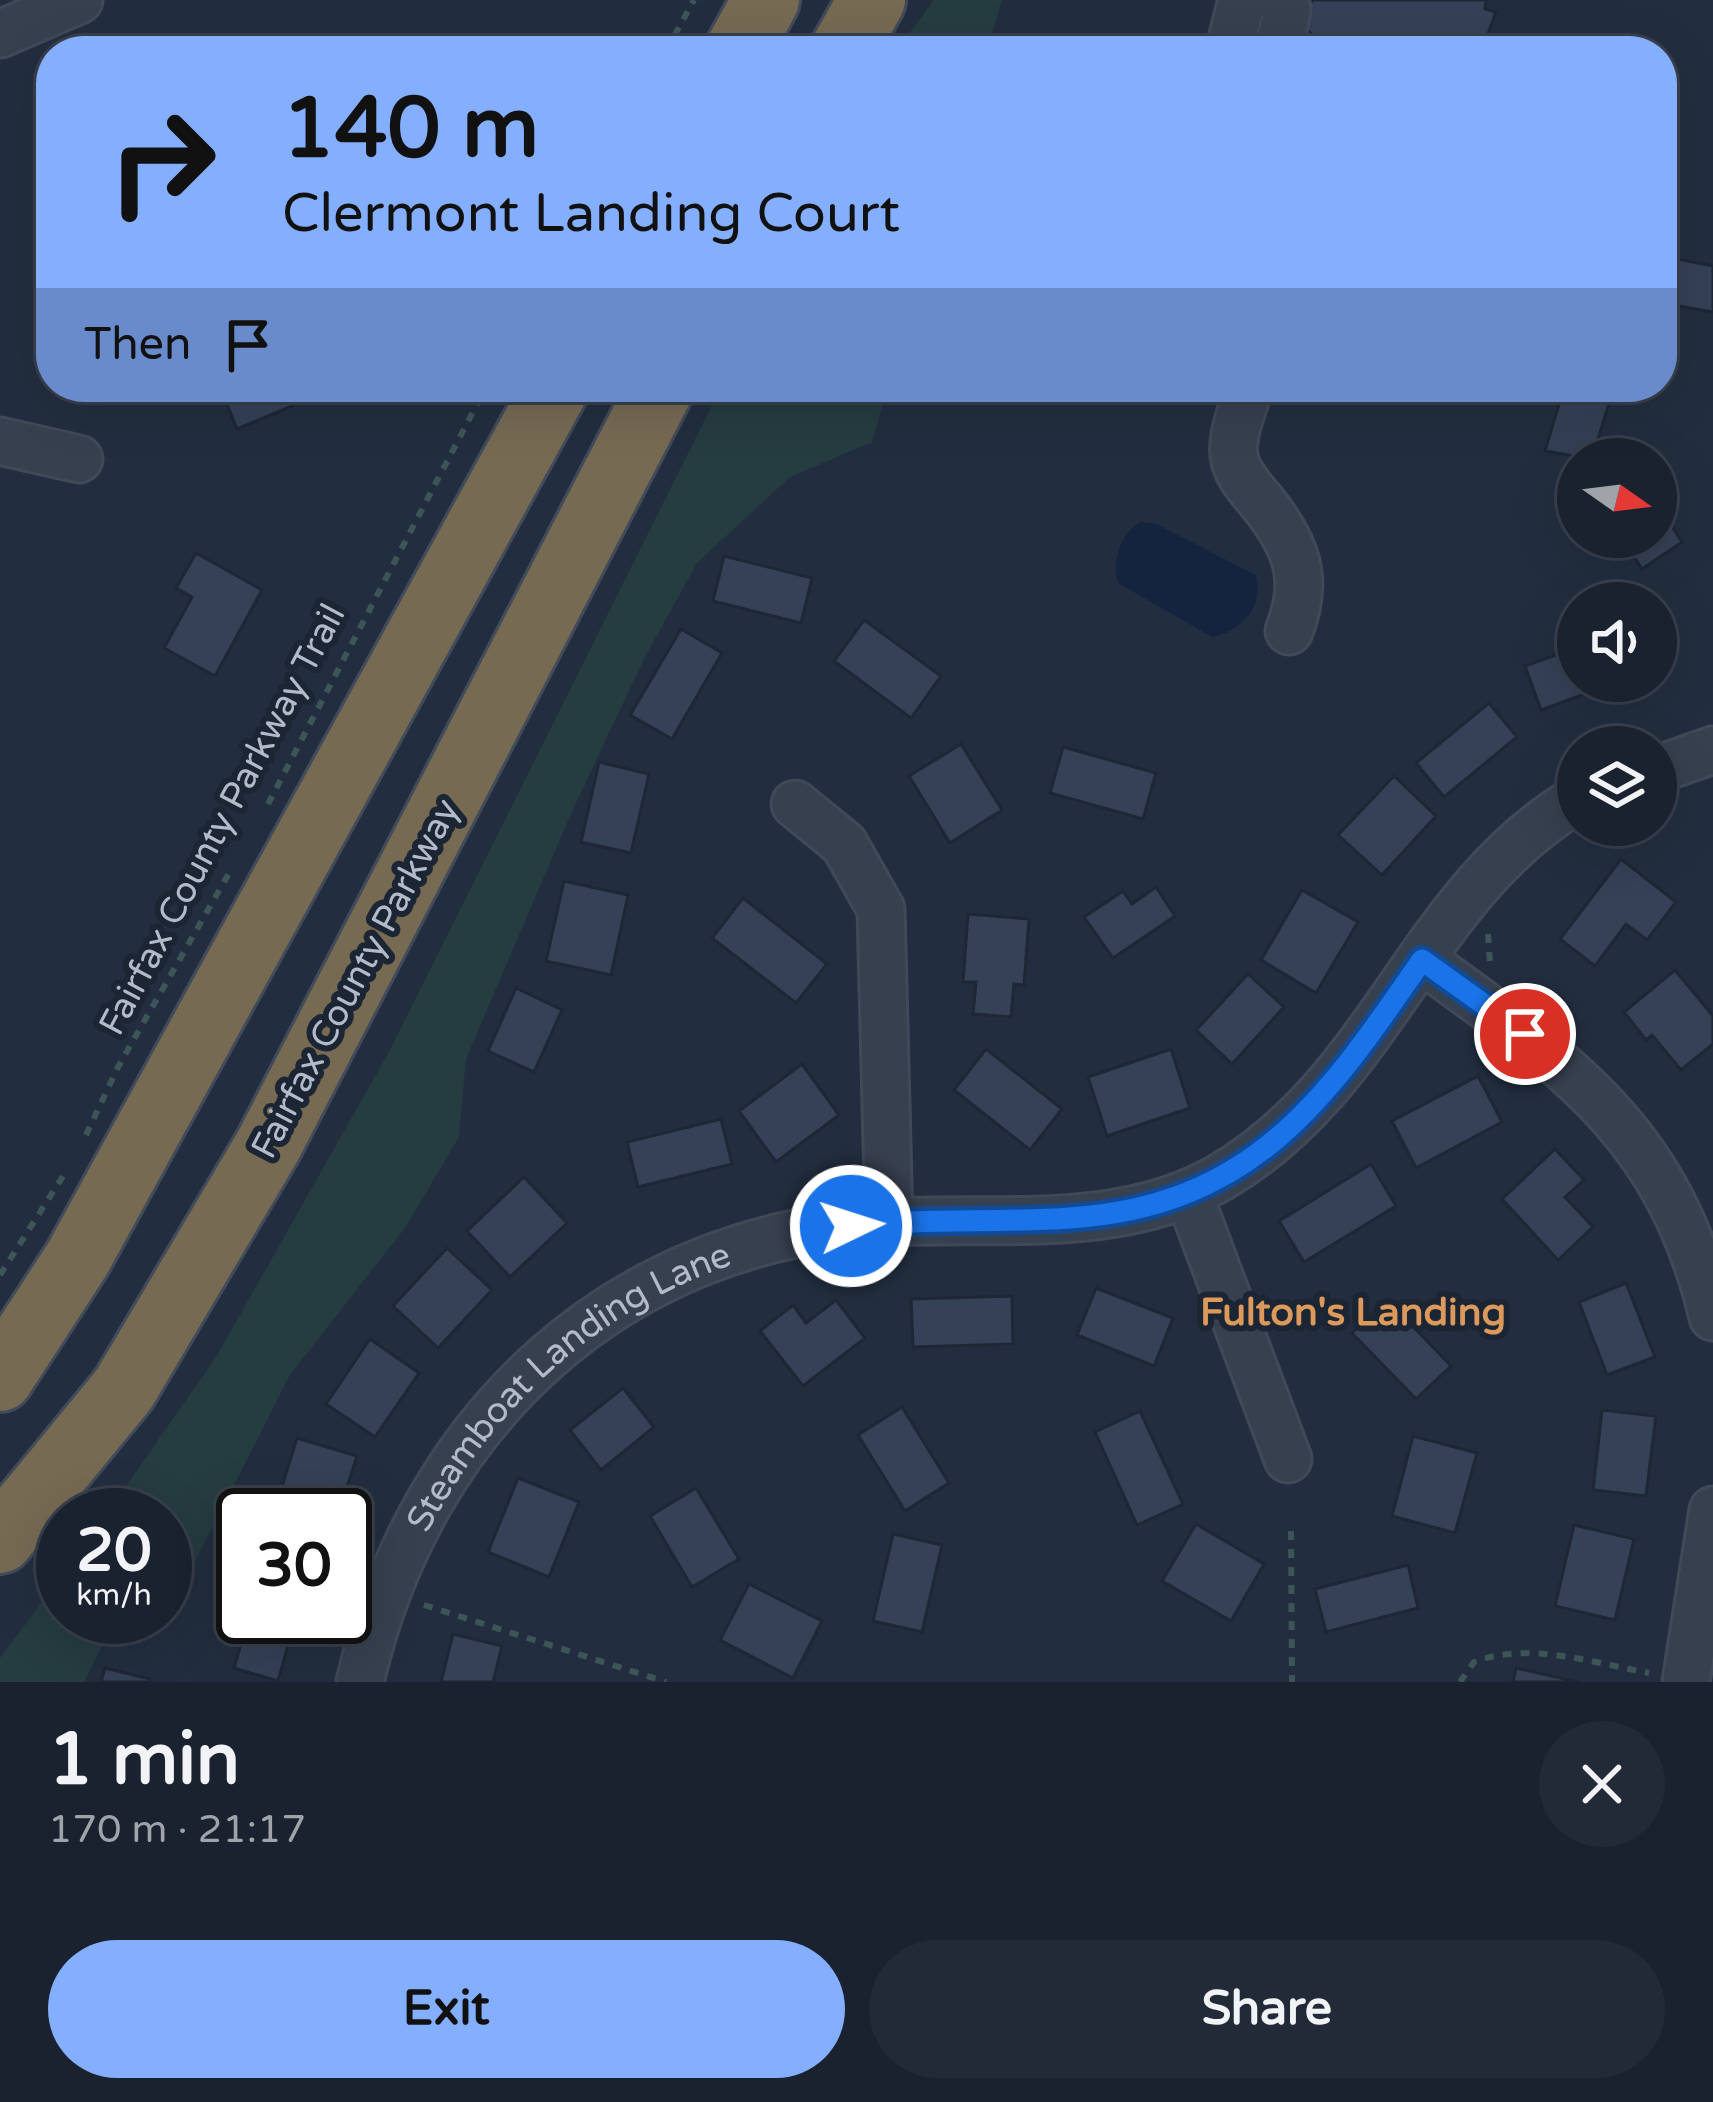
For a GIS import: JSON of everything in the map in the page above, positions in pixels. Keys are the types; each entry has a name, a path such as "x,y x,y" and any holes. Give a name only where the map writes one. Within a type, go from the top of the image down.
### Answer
{"highway":[{"path":"746,36 766,0"},
{"path":"852,36 872,0"},
{"path":"0,1378 78,1258 548,402"},
{"name":"Fairfax County Parkway","path":"0,1540 124,1389 268,1146 653,402"}],"street":[{"path":"0,34 80,0"},
{"path":"1233,36 1242,0"},
{"path":"1279,0 1287,9 1282,36"},
{"path":"1245,402 1235,435 1235,461 1292,546 1302,572 1300,603 1289,631"},
{"path":"0,441 79,459"},
{"path":"1677,763 1713,750"},
{"path":"795,803 844,844 881,909 889,1222"},
{"name":"Steamboat Landing Lane","path":"360,1682 386,1590 428,1501 484,1419 549,1354 618,1303 710,1258 814,1229 889,1222 1071,1218 1188,1193 1272,1144 1311,1110 1342,1076 1484,876 1557,812"},
{"path":"1422,960 1558,1058 1627,1128 1686,1228 1713,1317"},
{"path":"1188,1193 1288,1459"},
{"path":"1667,1678 1689,1633 1713,1510"}],"path":[{"path":"674,36 694,0"},
{"name":"Fairfax County Parkway Trail","path":"258,823 478,402"},
{"name":"Fairfax County Parkway Trail","path":"0,1275 77,1154 118,1067 237,860"},
{"path":"1490,925 1492,968"},
{"path":"1291,1531 1292,1682"},
{"path":"419,1604 666,1682"},
{"path":"1460,1682 1474,1662 1510,1654 1667,1678"}],"green space":[{"path":"934,0 1002,0 991,36 907,36"},
{"path":"714,402 884,402 872,442 790,477 697,563 645,657 574,807 466,1059 459,1137 405,1228 290,1375 232,1488 216,1488 216,1520 192,1567 192,1488 125,1488 216,1357 390,1050"},
{"path":"36,1610 36,1644 103,1644 84,1682 0,1682 0,1658"}],"water":[{"path":"1141,522 1156,524 1256,575 1257,596 1249,615 1233,629 1212,637 1118,583 1119,548"}],"building":[{"path":"1313,0 1486,0 1485,9 1496,12 1487,36 1314,36 1296,20"},
{"path":"1677,259 1713,266 1713,312 1677,306"},
{"path":"226,402 290,402 292,406 237,429"},
{"path":"1560,402 1609,402 1598,438 1557,438 1557,453 1545,451"},
{"path":"196,553 262,590 215,676 164,648 192,597 176,588"},
{"path":"724,556 812,578 801,623 713,601"},
{"path":"1635,558 1658,558 1642,569"},
{"path":"864,620 941,676 911,718 834,661"},
{"path":"681,629 722,653 672,739 630,715"},
{"path":"1557,655 1557,702 1563,702 1541,710 1525,666"},
{"path":"1489,703 1517,737 1444,797 1416,763"},
{"path":"961,744 1002,810 950,843 909,776"},
{"path":"1063,747 1156,773 1143,819 1050,793"},
{"path":"599,762 649,774 631,853 581,842"},
{"path":"1394,776 1436,816 1382,875 1338,835"},
{"path":"1621,859 1676,902 1647,940 1626,924 1595,966 1560,939"},
{"path":"564,881 628,895 611,975 546,961"},
{"path":"1156,887 1175,916 1113,958 1084,917 1123,891 1132,904"},
{"path":"1302,890 1358,922 1316,993 1261,960"},
{"path":"743,898 827,964 796,1003 712,938"},
{"path":"968,914 1029,919 1024,985 1014,984 1011,1017 973,1014 976,982 963,982"},
{"path":"1675,970 1713,1016 1713,1044 1681,1070 1652,1035 1646,1040 1624,1012"},
{"path":"1248,974 1284,1007 1232,1064 1196,1030"},
{"path":"516,988 562,1010 534,1072 488,1051"},
{"path":"986,1049 1062,1109 1030,1150 954,1090"},
{"path":"1171,1049 1190,1108 1107,1136 1088,1077"},
{"path":"802,1064 839,1115 776,1162 739,1111"},
{"path":"1478,1076 1502,1122 1416,1168 1392,1121"},
{"path":"721,1119 732,1164 638,1187 627,1142"},
{"path":"1555,1149 1584,1180 1565,1197 1593,1227 1558,1260 1502,1199"},
{"path":"1371,1164 1396,1206 1304,1262 1279,1221"},
{"path":"524,1177 567,1223 510,1277 467,1231"},
{"path":"447,1248 492,1290 438,1348 393,1306"},
{"path":"1626,1283 1655,1357 1607,1375 1579,1302"},
{"path":"1096,1288 1173,1318 1154,1366 1077,1335"},
{"path":"1012,1296 1013,1344 913,1347 911,1299"},
{"path":"1387,1299 1451,1366 1416,1399 1352,1333"},
{"path":"836,1300 865,1338 803,1386 760,1331 793,1305 806,1323"},
{"path":"370,1339 419,1373 375,1437 326,1404"},
{"path":"623,1388 654,1427 601,1470 570,1430"},
{"path":"902,1407 949,1483 905,1511 858,1435"},
{"path":"1602,1410 1656,1416 1646,1496 1593,1490"},
{"path":"1140,1411 1183,1504 1137,1525 1095,1432"},
{"path":"1413,1436 1477,1453 1455,1533 1392,1516"},
{"path":"297,1438 357,1456 347,1488 281,1488"},
{"path":"518,1478 579,1502 549,1577 488,1552"},
{"path":"696,1488 739,1559 692,1587 650,1516"},
{"path":"1196,1524 1264,1564 1231,1621 1162,1581"},
{"path":"1574,1525 1634,1539 1615,1620 1555,1606"},
{"path":"893,1534 942,1545 922,1632 873,1621"},
{"path":"1408,1565 1418,1608 1326,1632 1315,1589"},
{"path":"749,1584 822,1621 793,1678 720,1640"},
{"path":"453,1634 502,1646 493,1682 441,1682"},
{"path":"241,1644 288,1644 278,1681 234,1668"},
{"path":"105,1668 150,1679 101,1682"},
{"path":"1516,1668 1578,1682 1513,1682"}],"district":[{"name":"Fulton's Landing","path":"1353,1311"}],"route":[{"path":"851,1226 1108,1214 1188,1193 1219,1179 1272,1144 1311,1110 1342,1076 1422,960 1525,1034"}]}
